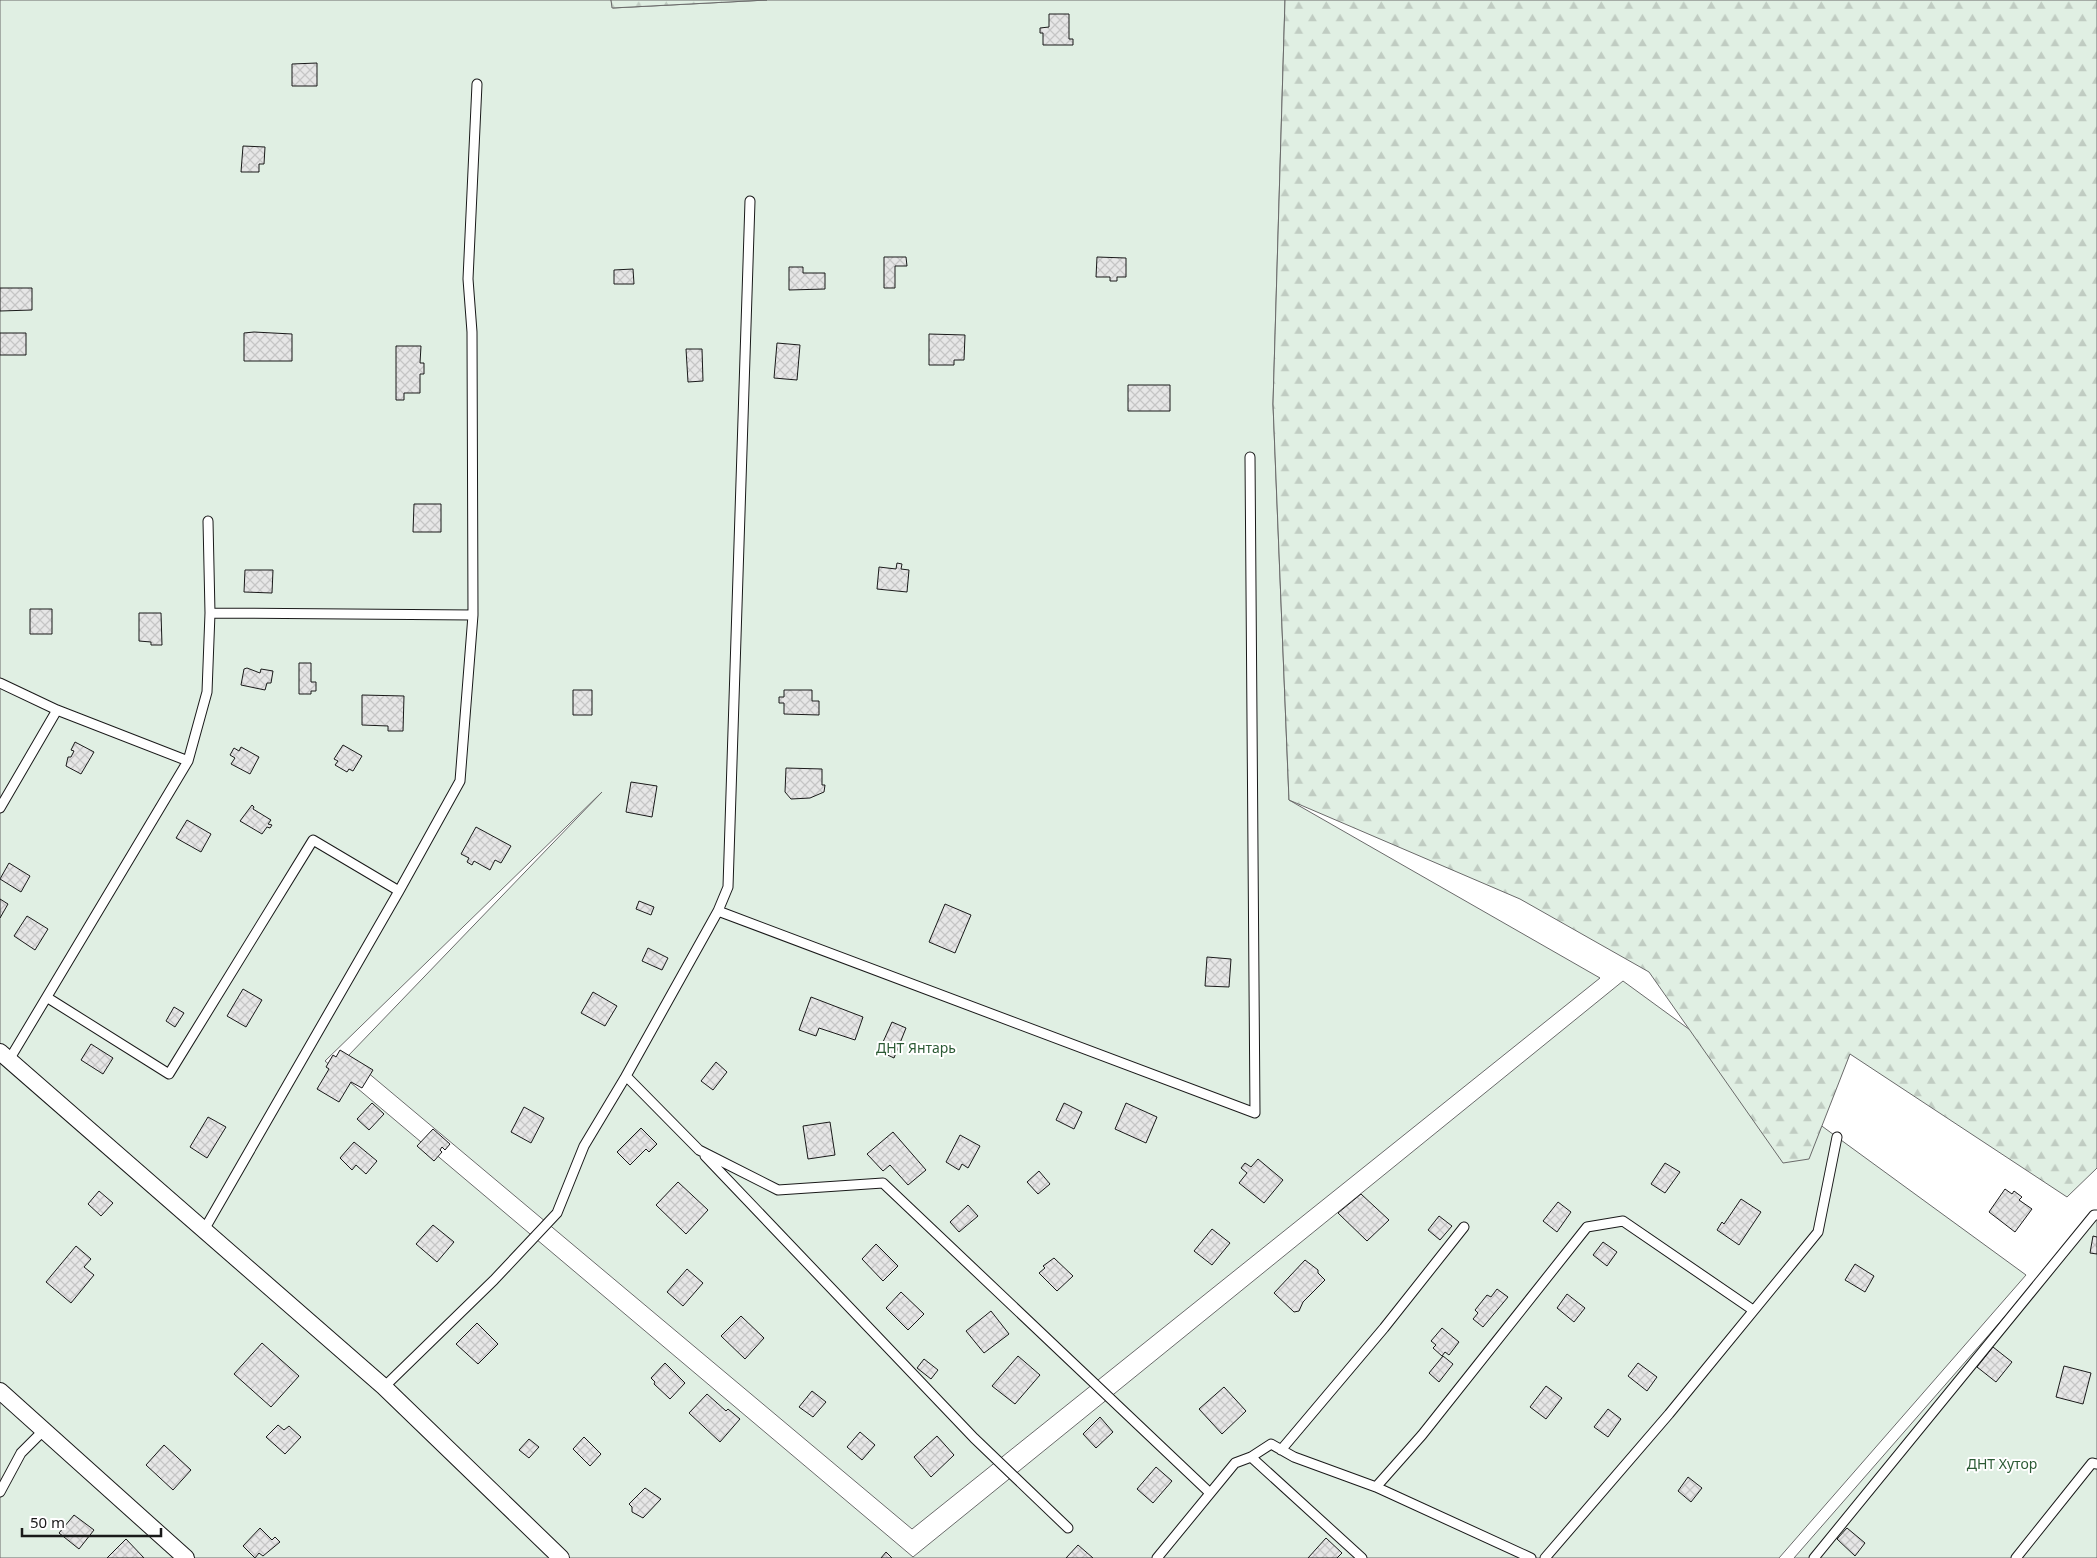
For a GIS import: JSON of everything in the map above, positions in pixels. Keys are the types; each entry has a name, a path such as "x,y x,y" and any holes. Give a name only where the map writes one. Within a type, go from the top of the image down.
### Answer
{"street":[{"path":"4,1056 384,1387 561,1558"},
{"path":"0,1391 186,1558"}],"lane":[{"path":"204,1230 460,782 473,615 472,332 468,279 476,84"},
{"path":"384,1387 494,1280 557,1213 584,1146 626,1076 718,911 728,887 750,201"},
{"path":"718,911 1254,1112 1250,458"},
{"path":"4,1056 48,998 188,761 207,692 210,613 208,521"},
{"path":"210,613 473,615"},
{"path":"0,683 57,710 188,761"},
{"path":"0,808 57,710"},
{"path":"48,998 169,1074 313,840 399,891"},
{"path":"626,1076 974,1438 1068,1528"},
{"path":"1545,1558 1669,1414 1752,1310 1818,1232 1837,1137"},
{"path":"699,1150 778,1190 883,1183 1210,1493"},
{"path":"1814,1558 2094,1215 2097,1215"},
{"path":"1376,1488 1422,1435 1587,1226 1623,1221 1752,1310"},
{"path":"1281,1450 1384,1328 1464,1227"},
{"path":"0,1492 21,1453 44,1430"},
{"path":"1157,1558 1235,1462 1252,1457 1271,1444 1294,1457 1376,1488 1531,1558"},
{"path":"1252,1457 1362,1558"},
{"path":"2016,1558 2092,1463 2097,1464"}],"green space":[{"name":"ДНТ Янтарь","path":"0,0 611,0 613,8 767,0 1285,0 1273,404 1289,800 1600,978 912,1529 348,1056 602,792 325,1061 913,1557 1623,981 2026,1275 1779,1558 0,1558"},
{"path":"611,0 767,0 612,8"},
{"path":"1285,0 2097,0 2097,1168 2067,1197 1850,1054 1809,1159 1783,1163 1649,972 1520,899 1289,800 1273,404"},
{"name":"ДНТ Хутор","path":"2097,1211 2097,1558 1794,1558"}],"building":[{"path":"1049,14 1069,14 1069,39 1073,39 1073,45 1043,45 1043,33 1040,33 1040,28 1049,27"},
{"path":"317,63 317,86 292,86 292,64"},
{"path":"243,146 265,147 264,164 259,164 259,172 241,172"},
{"path":"884,257 906,257 907,266 895,266 895,288 884,288"},
{"path":"1097,257 1126,258 1126,277 1117,277 1117,281 1110,281 1110,277 1096,277"},
{"path":"789,267 803,267 803,273 825,273 825,289 789,290"},
{"path":"633,269 634,284 614,284 614,270"},
{"path":"0,288 32,288 32,310 0,311"},
{"path":"0,333 26,333 26,355 0,355"},
{"path":"244,333 292,334 292,361 244,361"},
{"path":"929,334 965,335 964,360 954,360 954,365 929,365"},
{"path":"777,343 800,345 797,380 774,378"},
{"path":"396,346 421,346 420,363 424,363 424,374 420,374 420,393 404,393 404,400 396,400"},
{"path":"686,349 702,349 703,381 688,382"},
{"path":"1128,385 1170,385 1170,411 1128,411"},
{"path":"414,504 441,504 441,532 413,532"},
{"path":"897,563 902,564 901,569 909,570 907,592 877,589 879,567 896,569"},
{"path":"245,570 273,570 272,593 244,592"},
{"path":"30,609 52,609 52,634 30,634"},
{"path":"139,613 161,613 162,645 151,645 151,642 139,641"},
{"path":"299,663 311,663 311,682 316,682 316,691 311,691 311,694 299,694"},
{"path":"247,668 260,673 261,669 273,671 271,683 267,683 265,690 241,685 244,669"},
{"path":"573,690 592,690 592,715 573,715"},
{"path":"784,690 812,690 812,701 819,701 819,715 784,714 784,703 779,703 779,697 784,697"},
{"path":"362,695 404,696 403,731 388,731 388,726 362,725"},
{"path":"75,742 94,752 81,774 66,766 68,757 71,757 74,751 71,750"},
{"path":"343,745 362,756 353,771 349,769 347,772 335,765 338,761 334,759"},
{"path":"241,747 259,757 250,774 231,764 235,758 230,755 234,748 239,751"},
{"path":"786,768 822,769 822,785 825,785 824,792 810,798 791,799 785,792"},
{"path":"631,782 657,786 652,817 626,812"},
{"path":"252,805 253,809 271,820 268,824 272,825 270,828 267,827 262,834 240,821"},
{"path":"187,820 211,834 201,852 176,838"},
{"path":"476,827 511,846 501,863 495,860 490,870 474,861 472,865 467,862 469,858 461,854"},
{"path":"9,863 30,876 21,892 0,879"},
{"path":"0,899 8,904 0,918"},
{"path":"639,901 654,907 651,915 636,909"},
{"path":"945,904 971,915 955,953 929,942"},
{"path":"27,916 48,929 35,950 14,936"},
{"path":"648,948 668,958 662,970 642,961"},
{"path":"1207,957 1231,959 1229,987 1205,986"},
{"path":"243,989 262,1000 246,1027 227,1016"},
{"path":"593,992 617,1006 605,1026 581,1013"},
{"path":"811,997 863,1017 855,1040 819,1028 816,1036 799,1030"},
{"path":"174,1007 184,1013 175,1027 166,1021"},
{"path":"892,1022 906,1028 894,1058 879,1051"},
{"path":"91,1044 113,1058 103,1074 81,1060"},
{"path":"340,1050 373,1070 362,1088 351,1082 339,1102 317,1089 329,1069 326,1067 333,1055 336,1057"},
{"path":"716,1062 727,1072 713,1090 701,1081"},
{"path":"372,1103 384,1114 369,1130 357,1119"},
{"path":"1064,1103 1082,1112 1074,1129 1056,1120"},
{"path":"1126,1103 1157,1117 1146,1143 1115,1129"},
{"path":"524,1107 544,1118 531,1143 511,1132"},
{"path":"208,1117 226,1127 207,1158 190,1147"},
{"path":"830,1122 835,1155 808,1159 803,1126"},
{"path":"641,1128 657,1144 649,1152 646,1149 630,1165 617,1152"},
{"path":"433,1129 450,1144 445,1150 442,1147 440,1150 442,1152 434,1161 417,1146"},
{"path":"893,1132 926,1170 908,1185 890,1165 883,1171 867,1154"},
{"path":"960,1135 980,1146 968,1168 962,1164 959,1170 946,1162"},
{"path":"354,1142 377,1161 366,1174 356,1165 352,1170 340,1158"},
{"path":"1258,1159 1283,1180 1264,1203 1239,1183 1247,1173 1241,1168 1245,1163 1251,1167"},
{"path":"1665,1163 1680,1172 1665,1193 1651,1184"},
{"path":"1039,1171 1050,1184 1038,1194 1027,1182"},
{"path":"678,1182 708,1210 686,1234 656,1205"},
{"path":"2005,1189 2012,1194 2014,1191 2022,1197 2019,1200 2032,1209 2015,1232 1989,1212"},
{"path":"99,1191 113,1203 101,1216 88,1204"},
{"path":"1361,1194 1389,1220 1367,1241 1338,1213"},
{"path":"1741,1199 1761,1212 1739,1245 1717,1230 1722,1222 1724,1224"},
{"path":"1558,1202 1571,1212 1557,1232 1543,1221"},
{"path":"968,1205 978,1216 959,1232 950,1222"},
{"path":"1439,1216 1452,1226 1440,1240 1428,1230"},
{"path":"433,1225 454,1242 437,1262 416,1244"},
{"path":"1212,1229 1230,1243 1212,1265 1194,1251"},
{"path":"2093,1236 2097,1237 2097,1254 2090,1253"},
{"path":"1603,1242 1617,1252 1607,1266 1593,1255"},
{"path":"876,1244 898,1266 883,1281 862,1259"},
{"path":"76,1246 91,1259 84,1267 94,1275 71,1303 46,1282"},
{"path":"1054,1258 1073,1276 1057,1291 1039,1273 1045,1268 1043,1266"},
{"path":"1305,1260 1318,1270 1318,1273 1325,1280 1303,1302 1299,1311 1294,1312 1274,1293"},
{"path":"1855,1264 1874,1276 1865,1292 1845,1280"},
{"path":"687,1269 703,1283 683,1306 667,1292"},
{"path":"1497,1289 1508,1297 1483,1327 1473,1319 1478,1313 1475,1310 1487,1295 1491,1297"},
{"path":"901,1292 924,1314 908,1330 886,1308"},
{"path":"1567,1294 1585,1308 1574,1322 1557,1308"},
{"path":"991,1311 1009,1334 984,1353 966,1331"},
{"path":"741,1316 764,1338 745,1359 721,1336"},
{"path":"477,1323 498,1344 478,1364 456,1344"},
{"path":"1442,1328 1459,1342 1449,1355 1445,1352 1442,1356 1433,1348 1436,1345 1431,1341"},
{"path":"262,1343 299,1376 271,1407 234,1374"},
{"path":"1993,1347 2012,1362 1996,1382 1977,1367"},
{"path":"1018,1356 1040,1375 1015,1404 992,1386"},
{"path":"1443,1356 1453,1364 1439,1382 1429,1373"},
{"path":"924,1359 938,1370 931,1379 917,1368"},
{"path":"665,1363 685,1383 670,1399 654,1384 655,1382 651,1378"},
{"path":"1638,1363 1657,1377 1647,1391 1628,1376"},
{"path":"2064,1366 2091,1373 2083,1404 2056,1397"},
{"path":"1546,1386 1562,1398 1546,1419 1530,1407"},
{"path":"1224,1387 1246,1411 1222,1434 1199,1409"},
{"path":"812,1391 826,1402 813,1417 799,1407"},
{"path":"707,1394 726,1411 728,1409 740,1419 720,1442 689,1413"},
{"path":"1608,1409 1621,1419 1608,1437 1594,1427"},
{"path":"1100,1417 1113,1432 1096,1448 1083,1434"},
{"path":"278,1425 284,1430 289,1426 301,1437 285,1454 266,1437"},
{"path":"860,1432 875,1445 862,1460 847,1447"},
{"path":"937,1436 954,1455 931,1477 914,1457"},
{"path":"584,1437 601,1454 590,1466 573,1449"},
{"path":"529,1439 539,1447 529,1458 519,1450"},
{"path":"164,1445 191,1470 173,1490 146,1465"},
{"path":"1156,1467 1172,1481 1153,1503 1137,1489"},
{"path":"1688,1477 1702,1488 1691,1502 1678,1491"},
{"path":"645,1488 661,1499 643,1518 632,1512 632,1507 629,1504"},
{"path":"74,1515 94,1530 79,1549 59,1533"},
{"path":"260,1528 272,1540 275,1537 280,1542 263,1556 259,1553 255,1558 243,1546"},
{"path":"1847,1528 1865,1543 1855,1556 1837,1539"},
{"path":"1326,1538 1342,1553 1337,1558 1308,1558"},
{"path":"126,1539 144,1558 107,1558"},
{"path":"1078,1545 1093,1558 1066,1558"},
{"path":"886,1552 892,1558 881,1558"}]}
